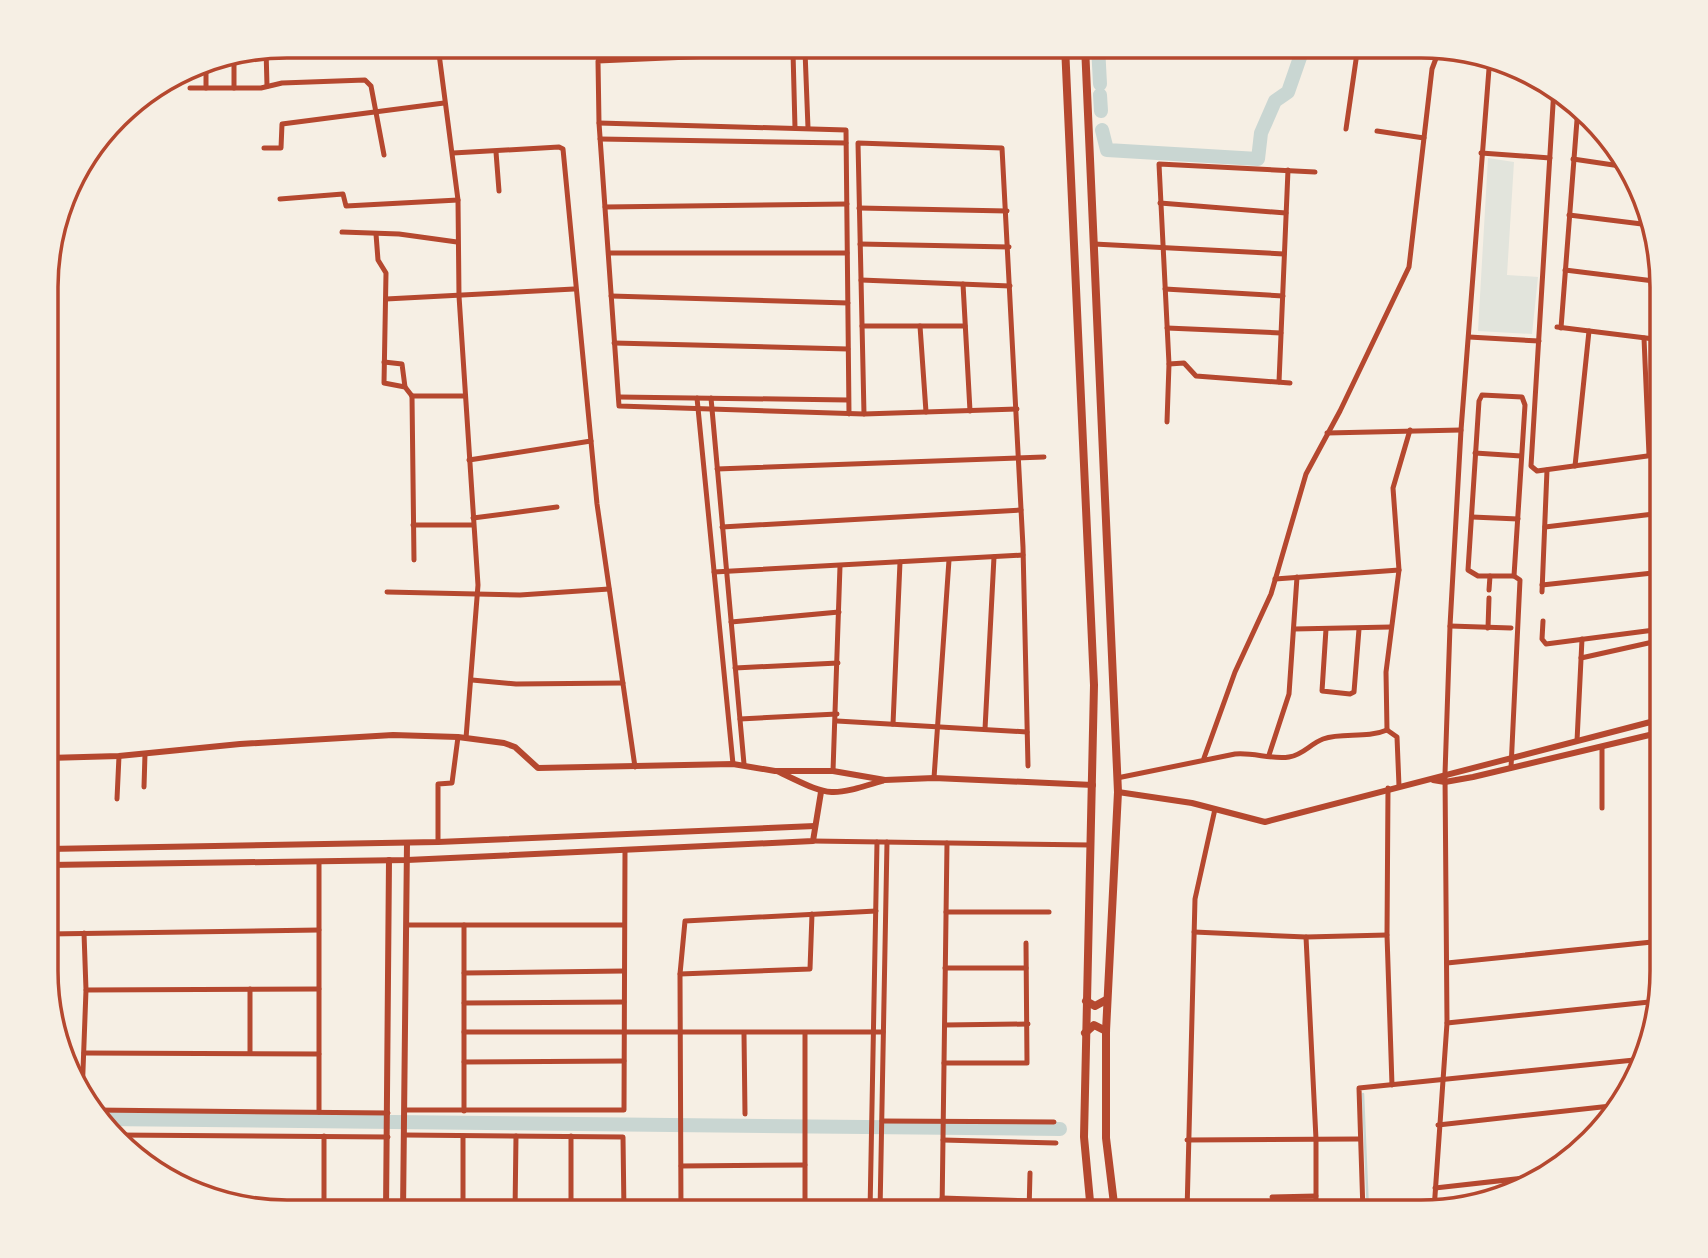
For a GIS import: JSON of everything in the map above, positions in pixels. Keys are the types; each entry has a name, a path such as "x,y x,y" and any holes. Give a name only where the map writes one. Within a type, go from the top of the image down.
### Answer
{"main road":[{"path":"1066,58 1094,685 1084,1138 1090,1200"},
{"path":"1086,58 1118,792 1106,1000 1106,1138 1114,1200"},
{"path":"1071,132 1079,140 1089,134"},
{"path":"1072,161 1083,157 1090,160"},
{"path":"1089,558 1099,562 1108,556"},
{"path":"1090,587 1101,580 1109,586"},
{"path":"1086,1001 1096,1006 1106,1000"},
{"path":"1085,1033 1094,1025 1106,1031"}],"street":[{"path":"438,842 438,784 452,783 462,738 472,680 478,595 458,296 458,200 439,58"},
{"path":"629,58 602,59 597,65 620,408 849,414 1017,409"},
{"path":"793,58 795,128"},
{"path":"805,58 808,128"},
{"path":"1346,129 1356,58"},
{"path":"1204,758 1235,672 1275,579 1306,474 1409,267 1435,58"},
{"path":"266,59 267,86"},
{"path":"234,65 234,88"},
{"path":"1434,1199 1447,1023 1445,774 1450,626 1461,429 1489,68"},
{"path":"206,73 206,88"},
{"path":"190,88 365,80 371,86 384,155"},
{"path":"1554,100 1531,466 1537,471 1649,455 1644,338"},
{"path":"264,148 281,148 282,124 444,103"},
{"path":"1577,119 1559,327 1650,339"},
{"path":"599,123 846,130 849,414"},
{"path":"1377,131 1424,138"},
{"path":"600,139 846,144"},
{"path":"864,414 858,143 1004,149 1023,555 1028,766"},
{"path":"453,153 559,146 563,149 574,289 608,589 635,767"},
{"path":"496,152 499,191"},
{"path":"1481,153 1550,158"},
{"path":"1573,159 1615,165"},
{"path":"1167,422 1169,364 1158,168 1162,162 1315,172"},
{"path":"1279,382 1288,170"},
{"path":"280,199 343,194 346,206 458,200"},
{"path":"1160,203 1286,213"},
{"path":"605,207 847,204"},
{"path":"859,208 1007,211"},
{"path":"1569,215 1641,224"},
{"path":"342,232 457,242"},
{"path":"376,234 378,260 386,272 384,385 405,387"},
{"path":"860,244 1009,247"},
{"path":"1094,244 1284,254"},
{"path":"609,253 847,253"},
{"path":"1565,270 1650,281"},
{"path":"861,280 1010,286"},
{"path":"963,284 970,411"},
{"path":"387,299 574,289"},
{"path":"1165,289 1283,296"},
{"path":"611,296 848,303"},
{"path":"862,326 965,326"},
{"path":"920,326 926,412"},
{"path":"1167,328 1281,332"},
{"path":"1575,466 1589,331"},
{"path":"1469,337 1539,341"},
{"path":"614,343 848,349"},
{"path":"384,362 402,364 405,387 412,396 414,560"},
{"path":"1169,364 1184,363 1196,376 1290,383"},
{"path":"1511,768 1520,580 1514,576 1478,576 1468,570 1479,401 1482,396 1490,394 1524,399 1514,576"},
{"path":"412,396 464,396"},
{"path":"619,397 848,400"},
{"path":"697,398 733,764"},
{"path":"710,398 744,764"},
{"path":"1327,433 1461,429"},
{"path":"1387,730 1386,672 1399,570 1393,488 1410,430"},
{"path":"468,460 591,441"},
{"path":"1475,453 1521,456"},
{"path":"717,469 1044,457"},
{"path":"1547,470 1542,588 1650,574"},
{"path":"472,518 557,507"},
{"path":"722,527 1021,510"},
{"path":"1545,527 1650,514"},
{"path":"1472,517 1518,519"},
{"path":"413,525 474,525"},
{"path":"714,572 1023,555"},
{"path":"985,729 994,557"},
{"path":"934,778 949,559"},
{"path":"893,724 900,562"},
{"path":"833,771 837,717 840,566"},
{"path":"1275,579 1399,570"},
{"path":"1489,590 1490,576"},
{"path":"1269,755 1289,694 1297,577"},
{"path":"387,592 478,595 608,589"},
{"path":"1488,628 1489,598"},
{"path":"731,622 839,612"},
{"path":"1544,621 1542,639 1546,644 1650,630"},
{"path":"1450,626 1511,628"},
{"path":"1294,629 1391,627"},
{"path":"1326,629 1322,691 1350,694 1354,692 1359,629"},
{"path":"1577,741 1582,639"},
{"path":"1581,658 1650,643"},
{"path":"735,668 838,663"},
{"path":"472,680 516,684 623,682"},
{"path":"740,719 837,717 893,724 1027,732"},
{"path":"1118,792 1141,793 1265,822 1650,722"},
{"path":"1117,778 1204,758 1253,752 1289,757 1300,754 1324,739 1369,736 1387,730"},
{"path":"1387,730 1397,737 1399,786"},
{"path":"58,758 118,756 240,744 393,735 462,738 510,745 538,768 744,764 775,771 821,792 841,793 885,780"},
{"path":"1433,780 1445,782 1650,735"},
{"path":"1602,747 1602,808"},
{"path":"144,787 145,754"},
{"path":"117,799 118,756"},
{"path":"775,771 833,771 885,780 934,778 1093,785"},
{"path":"1028,775 1028,783"},
{"path":"1388,788 1387,935 1392,1086"},
{"path":"813,841 821,792"},
{"path":"1187,1200 1195,899 1215,809"},
{"path":"58,849 407,843 815,826"},
{"path":"58,865 407,860 813,841 1090,845"},
{"path":"870,1200 877,842"},
{"path":"880,1200 887,842"},
{"path":"403,1200 407,843"},
{"path":"947,843 943,1198 1002,1200"},
{"path":"405,1112 624,1110 625,851"},
{"path":"387,1200 389,860"},
{"path":"319,862 319,1112"},
{"path":"681,1200 680,974 685,921 876,911"},
{"path":"946,912 1049,912"},
{"path":"680,974 810,969 812,914"},
{"path":"407,925 624,925"},
{"path":"464,925 464,1111"},
{"path":"58,934 319,930"},
{"path":"1194,932 1306,937 1387,935"},
{"path":"83,1076 86,990 84,933"},
{"path":"1306,937 1316,1139 1316,1200"},
{"path":"1447,963 1650,942"},
{"path":"944,1063 1027,1063 1026,943"},
{"path":"946,968 1027,968"},
{"path":"464,973 624,971"},
{"path":"388,986 406,987"},
{"path":"250,989 250,1053"},
{"path":"86,990 319,989"},
{"path":"464,1003 624,1002"},
{"path":"1447,1023 1648,1002"},
{"path":"945,1025 1028,1024"},
{"path":"464,1032 883,1032"},
{"path":"805,1033 805,1200"},
{"path":"744,1034 745,1114"},
{"path":"84,1053 319,1054"},
{"path":"1362,1200 1359,1088 1632,1060"},
{"path":"464,1062 625,1061"},
{"path":"1438,1125 1606,1106"},
{"path":"105,1110 388,1114"},
{"path":"882,1122 1054,1122"},
{"path":"405,1132 463,1136 623,1137 624,1200"},
{"path":"127,1135 388,1134"},
{"path":"324,1136 324,1200"},
{"path":"463,1136 463,1200"},
{"path":"515,1200 516,1136"},
{"path":"570,1200 571,1136"},
{"path":"943,1137 1056,1143"},
{"path":"1187,1140 1359,1139"},
{"path":"681,1166 805,1166"},
{"path":"1030,1173 1030,1200"},
{"path":"1435,1188 1522,1178"},
{"path":"1272,1197 1316,1196"}],"shaded area":[{"path":"1488,158 1514,162 1507,275 1538,277 1532,334 1478,331"}],"waterway":[{"path":"1099,58 1100,84"},
{"path":"1102,130 1107,150 1258,159 1261,133 1275,101 1288,92 1300,58"},
{"path":"1100,95 1101,111"},
{"path":"1363,1094 1367,1200"},
{"path":"112,1119 1060,1129"}]}
